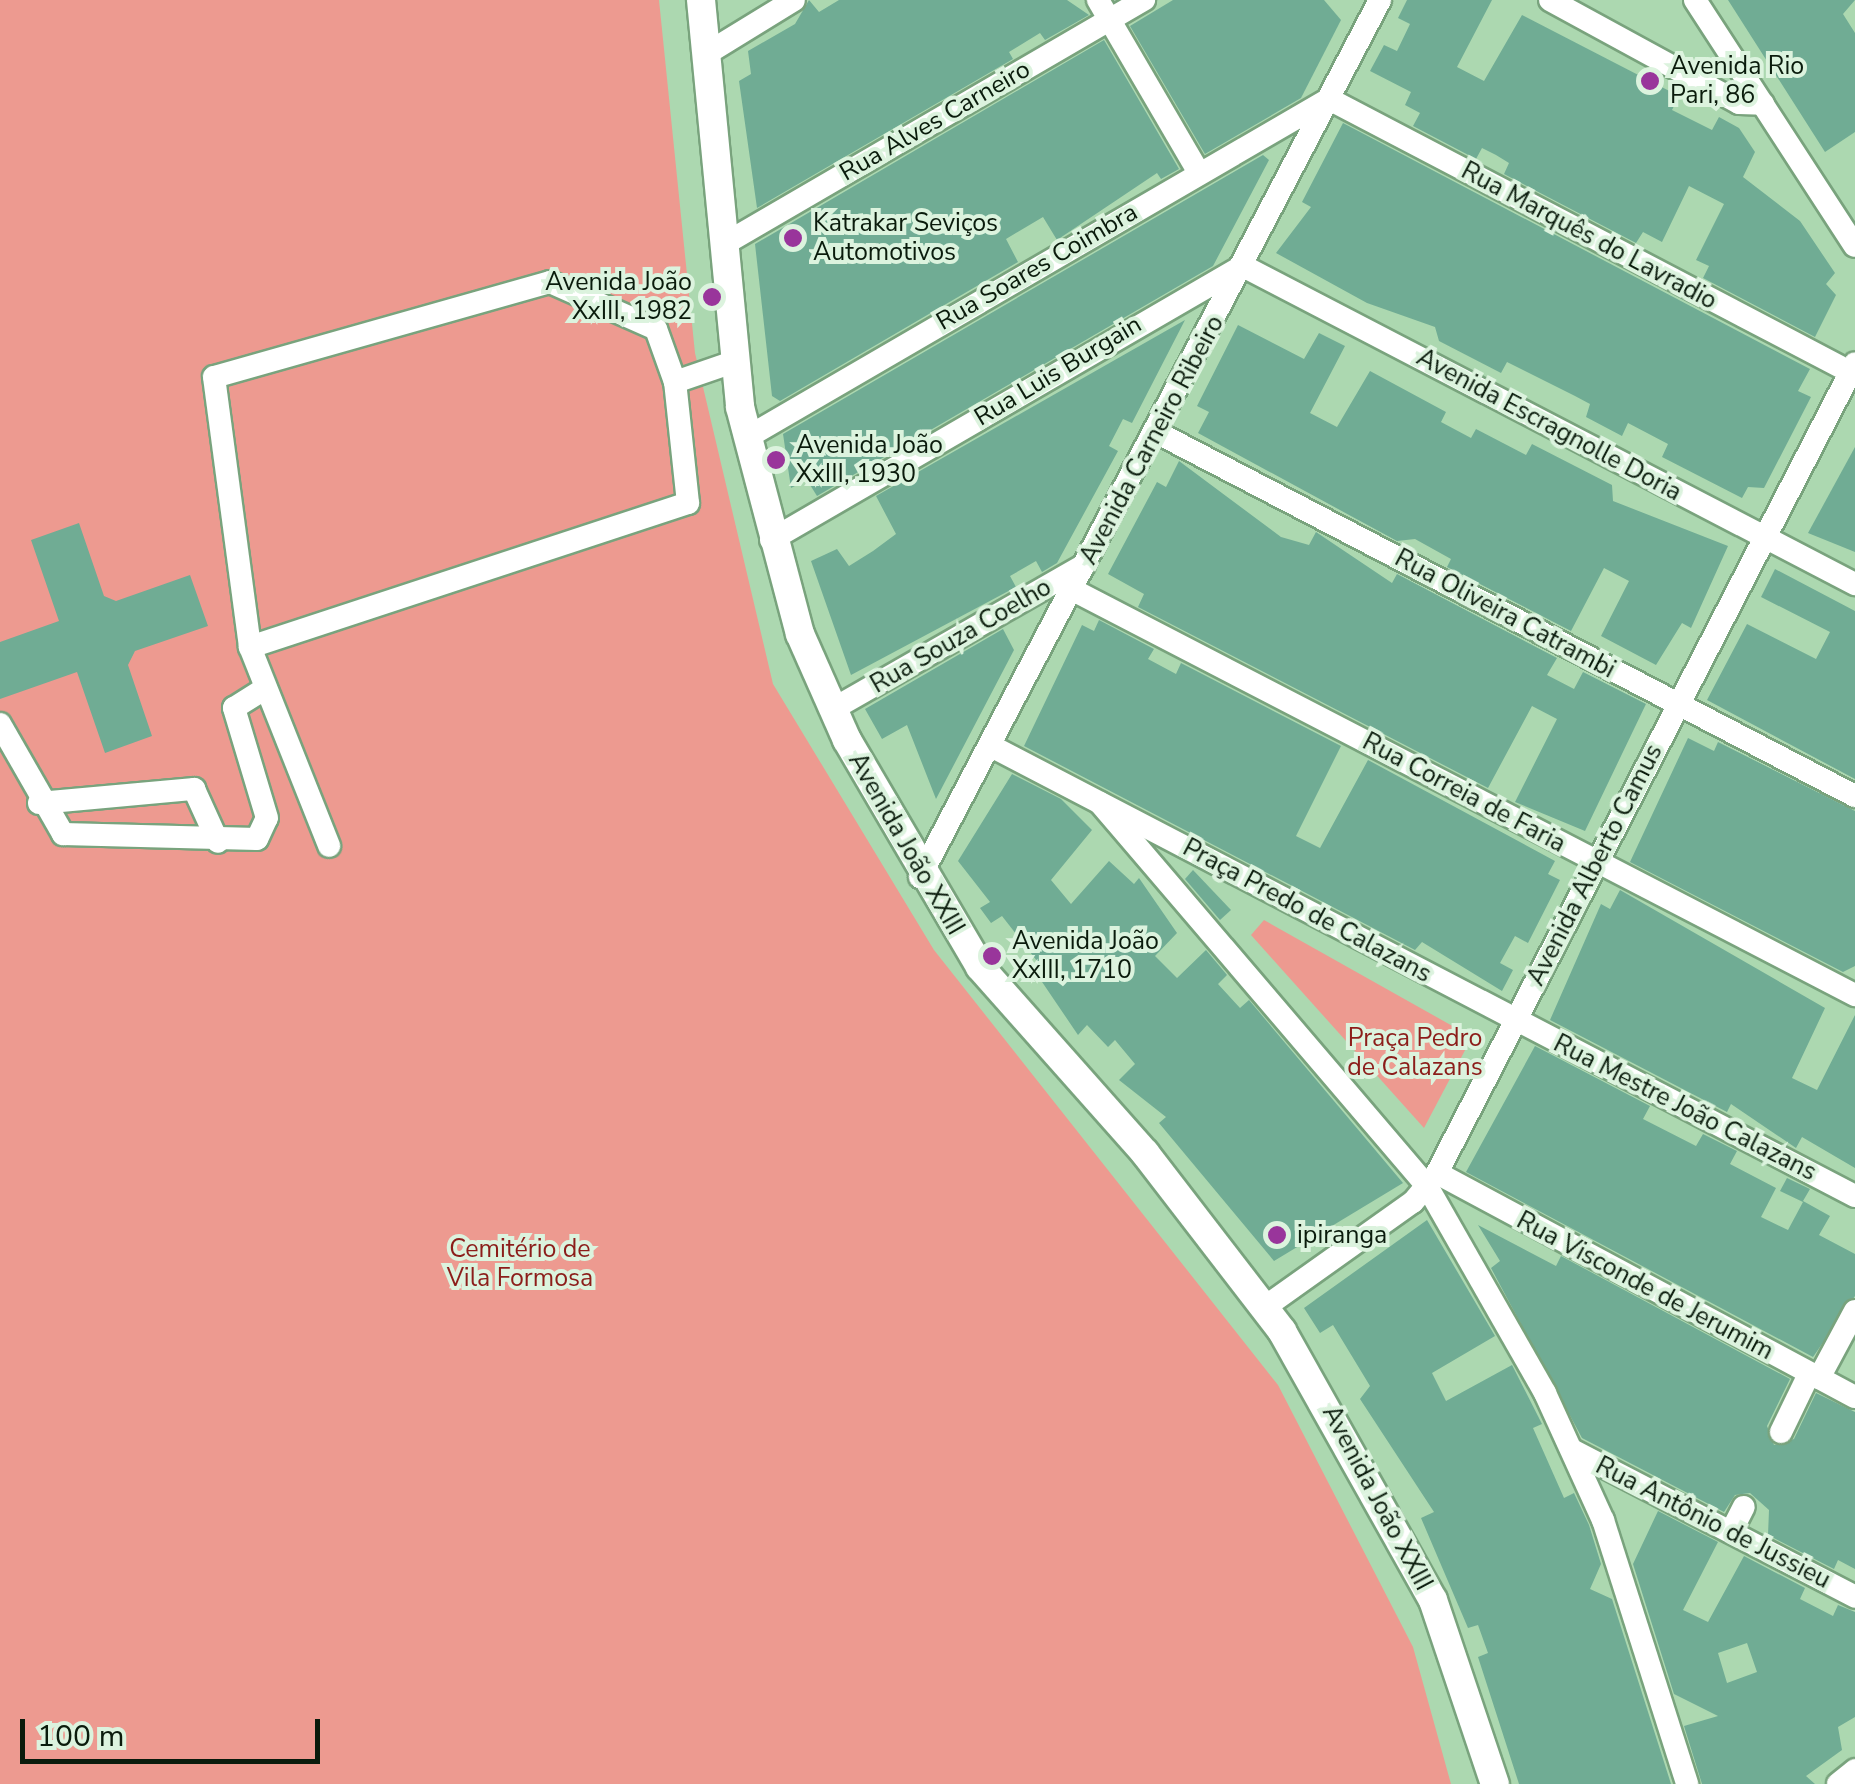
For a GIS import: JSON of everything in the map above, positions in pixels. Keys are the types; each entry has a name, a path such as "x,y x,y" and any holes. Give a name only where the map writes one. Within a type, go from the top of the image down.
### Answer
{"main road":[{"name":"Avenida João XXIII","path":"701,0 726,243 733,362 746,438 771,540 833,708 920,877 1018,1016 1146,1153 1264,1307 1363,1464 1432,1600 1494,1784"}],"street":[{"path":"706,54 794,0"},
{"name":"Rua Alves Carneiro","path":"726,243 1104,10 1144,0"},
{"name":"Avenida Carneiro Ribeiro","path":"920,877 1380,0"},
{"path":"1550,0 1739,102 1763,104"},
{"path":"1695,0 1855,246"},
{"path":"1104,10 1198,173"},
{"name":"Rua Soares Coimbra","path":"746,438 1329,99"},
{"name":"Rua Marquês do Lavradio","path":"1329,99 1852,367"},
{"name":"Avenida Escragnolle Doria","path":"1243,266 1855,584"},
{"name":"Rua Luis Burgain","path":"771,540 1243,266"},
{"path":"250,647 688,503 675,382 656,329 550,282 214,377 250,647 329,846"},
{"path":"675,382 733,362"},
{"name":"Avenida Alberto Camus","path":"1264,1307 1432,1180 1852,367"},
{"name":"Rua Oliveira Catrambi","path":"1156,432 1855,796"},
{"name":"Rua Souza Coelho","path":"833,708 1088,563"},
{"name":"Rua Correia de Faria","path":"1073,590 1855,994"},
{"path":"0,724 54,826 78,838 218,842 265,831 234,717 238,702 264,689"},
{"path":"991,746 1100,803 1432,1180 1572,1450 1646,1638 1687,1784"},
{"path":"39,803 194,789 218,842"},
{"name":"Praça Predo de Calazans","path":"1100,803 1514,1020"},
{"name":"Rua Mestre João Calazans","path":"1514,1020 1855,1196"},
{"name":"Rua Visconde de Jerumim","path":"1432,1180 1855,1397"},
{"path":"1781,1432 1855,1311"},
{"name":"Rua Antônio de Jussieu","path":"1572,1450 1855,1597"},
{"path":"1731,1532 1744,1507"},
{"path":"1838,1784 1855,1770"}],"green space":[{"name":"Cemitério de Vila Formosa","path":"0,0 659,0 695,353 773,684 934,950 1278,1385 1413,1647 1451,1784 0,1784"},
{"name":"Praça Pedro de Calazans","path":"1264,920 1472,1037 1424,1128 1251,935"}],"building":[{"path":"809,0 819,12 839,0 1067,0 1089,15 1045,40 1040,33 1009,52 1013,59 757,208 739,81 751,74 748,51 795,24"},
{"path":"1173,0 1324,0 1341,20 1301,98 1205,154 1130,26"},
{"path":"1407,0 1492,0 1457,67 1484,81 1522,15 1679,96 1672,110 1712,130 1719,117 1739,128 1755,152 1743,177 1800,221 1835,273 1826,284 1836,295 1815,337 1703,278 1709,266 1696,260 1724,204 1689,186 1662,242 1643,232 1636,243 1504,174 1509,163 1496,155 1482,148 1476,159 1413,126 1420,113 1405,105 1411,92 1370,71 1384,45 1397,51 1410,24 1398,18"},
{"path":"1728,0 1855,0 1843,14 1855,33 1855,132 1825,152"},
{"path":"1104,40 1179,169 1161,179 1157,173 1057,240 1043,217 1006,239 1018,262 780,401 772,396 755,244"},
{"path":"1343,123 1810,369 1798,391 1811,397 1764,488 1748,487 1742,498 1662,457 1668,444 1628,423 1622,436 1586,417 1590,404 1575,396 1507,362 1501,373 1439,341 1435,327 1367,303 1276,253 1311,207 1302,202"},
{"path":"1263,155 1269,160 1213,266 817,496 807,480 791,488 783,434"},
{"path":"1185,320 1132,423 1123,419 1109,446 1118,451 1057,563 1042,572 1036,561 1010,576 1016,587 851,675 811,561 837,549 849,566 873,551 896,534 876,496"},
{"path":"1238,325 1304,359 1319,333 1345,346 1310,413 1337,427 1370,371 1446,412 1441,422 1471,438 1476,429 1526,455 1532,444 1612,485 1613,501 1728,546 1691,628 1682,623 1656,665 1601,636 1629,581 1604,568 1571,631 1447,567 1451,559 1415,539 1397,541 1198,433 1209,412 1197,406"},
{"path":"1855,447 1855,552 1808,533"},
{"path":"1179,461 1281,537 1309,545 1316,532 1392,583 1397,574 1557,658 1547,675 1574,689 1583,672 1646,704 1585,831 1515,802 1557,719 1532,706 1488,788 1138,607 1144,594 1108,574 1157,482 1166,487"},
{"path":"79,523 104,596 116,601 190,575 208,626 135,651 128,665 152,736 105,753 77,672 0,699 0,642 59,621 31,540"},
{"path":"1775,569 1855,611 1855,779 1707,700 1747,624 1816,659 1830,632 1761,597"},
{"path":"1099,620 1154,649 1148,659 1176,674 1181,663 1341,746 1296,836 1320,848 1368,760 1555,861 1548,874 1560,880 1528,943 1515,936 1500,963 1513,970 1502,991 1422,942 1415,950 1024,746 1082,625 1094,631"},
{"path":"1003,629 1014,650 936,799 907,725 882,739 865,709"},
{"path":"1688,738 1714,751 1718,742 1855,811 1855,966 1843,972 1630,862"},
{"path":"1012,774 1061,799 1092,830 1051,880 1071,904 1109,861 1134,884 1139,878 1177,933 1155,956 1177,978 1206,950 1227,975 1218,984 1240,1008 1249,1000 1403,1183 1274,1261 1159,1123 1166,1117 1119,1080 1135,1064 1115,1040 1108,1047 1087,1025 1078,1035 1038,976 1044,970 1002,916 991,923 980,908 990,902 958,861"},
{"path":"1193,870 1231,910 1220,920 1185,879"},
{"path":"1620,890 1825,1008 1792,1078 1817,1090 1855,1015 1855,1168 1802,1137 1796,1148 1731,1104 1727,1112 1550,1020 1601,904 1610,909"},
{"path":"1535,1046 1650,1106 1643,1119 1696,1146 1703,1134 1737,1151 1730,1164 1776,1188 1761,1217 1788,1230 1803,1202 1780,1191 1787,1178 1810,1189 1803,1201 1830,1216 1819,1235 1855,1254 1855,1296 1813,1357 1466,1172"},
{"path":"1427,1220 1495,1336 1432,1373 1446,1401 1512,1365 1542,1424 1533,1428 1564,1498 1574,1493 1589,1525 1601,1564 1590,1589 1612,1599 1671,1784 1519,1784 1478,1657 1488,1653 1478,1625 1468,1628 1421,1518 1434,1512 1360,1399 1370,1386 1333,1325 1320,1333 1304,1308"},
{"path":"1478,1225 1556,1266 1561,1256 1790,1379 1767,1426 1774,1445 1794,1439 1816,1393 1855,1412 1855,1569 1838,1560 1834,1569 1768,1535 1769,1510 1750,1493 1735,1495 1724,1512 1582,1438 1491,1268 1500,1261"},
{"path":"1658,1511 1718,1542 1683,1610 1708,1622 1744,1556 1805,1588 1800,1599 1833,1616 1838,1605 1855,1612 1855,1717 1838,1727 1842,1750 1806,1776 1815,1784 1702,1784 1684,1726 1718,1716 1674,1694 1633,1564","holes":["1747,1643 1757,1672 1727,1683 1718,1653"]}],"place":[{"name":"Avenida Rio Pari, 86","path":"1650,81"},
{"name":"Katrakar Seviços Automotivos","path":"793,238"},
{"name":"Avenida João XxIII, 1982","path":"712,297"},
{"name":"Avenida João XxIII, 1930","path":"776,460"},
{"name":"Avenida João XxIII, 1710","path":"992,956"},
{"name":"ipiranga","path":"1277,1235"}]}
